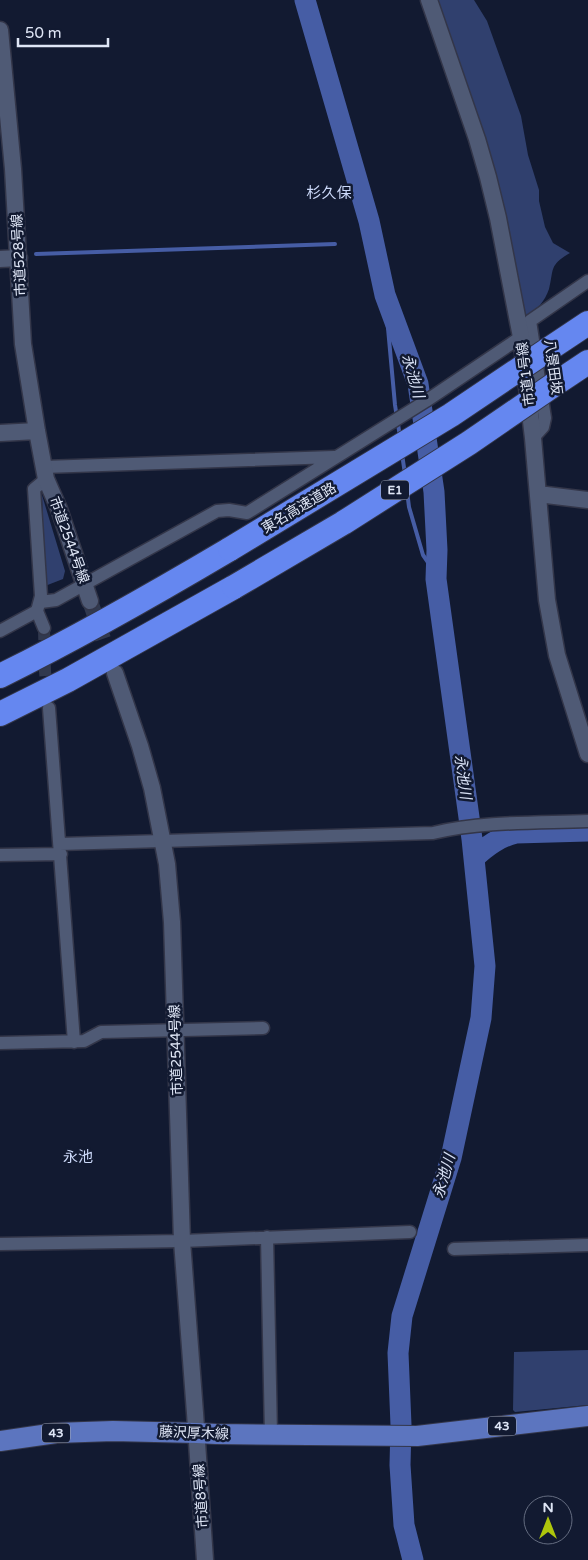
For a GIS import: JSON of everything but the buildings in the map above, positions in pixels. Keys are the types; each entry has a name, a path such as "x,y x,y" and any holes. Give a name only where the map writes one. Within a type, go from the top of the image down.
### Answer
{"highway":[{"name":"東名高速道路","path":"0,676 153,595 230,549 451,415 588,323"},
{"name":"E1","path":"0,714 68,680 343,524 470,443 588,362"}],"main road":[{"name":"藤沢厚木線","path":"0,1441 56,1433 113,1431 417,1436 588,1416"}],"street":[{"name":"市道1号線","path":"429,0 477,139 498,218 521,337 533,438 547,600 552,630 562,672 588,754"},
{"name":"市道528号線","path":"0,30 13,169 23,344 45,473"},
{"path":"0,259 19,258"},
{"name":"八景田坂","path":"533,438 543,427 545,418 530,321 588,281"},
{"path":"0,631 39,606 56,600 217,511 229,510 247,514 393,423 521,337"},
{"path":"0,433 37,431"},
{"path":"44,628 39,606 34,489 45,473 336,457"},
{"name":"市道2544号線","path":"45,473 90,601"},
{"path":"538,494 588,500"},
{"name":"市道2544号線","path":"115,674 140,746 164,841 171,907 182,1241 197,1433"},
{"path":"49,708 74,1042"},
{"path":"0,855 164,841 432,833 486,825 588,821"},
{"path":"0,1043 84,1041 101,1032 262,1028"},
{"path":"0,1244 182,1241 267,1236 410,1232"},
{"path":"267,1236 271,1435"},
{"path":"454,1249 588,1246"},
{"name":"市道8号線","path":"197,1433 204,1560"}],"shaded area":[{"path":"433,0 474,0 487,21 521,116 528,155 539,190 539,201 545,227 553,243 570,253 555,264 549,289 543,301 526,317 520,311"},
{"path":"42,495 65,571 63,579 45,586"},
{"path":"588,1350 588,1405 515,1412 513,1410 514,1352"}],"waterway":[{"name":"永池川","path":"305,0 369,221 385,295 418,384 434,492 437,550 436,579 472,839 485,966 481,1018 451,1158 402,1316 398,1353 401,1425 400,1465 404,1525 413,1560"},
{"path":"36,254 335,244"},
{"path":"385,295 395,405 400,437"},
{"path":"402,454 405,474"},
{"path":"407,491 409,507 423,555 436,574"},
{"path":"474,858 494,842 516,833 588,831"}],"tunnel":[{"path":"90,601 112,665"},
{"path":"44,628 47,695"}],"district":[{"name":"杉久保","path":"329,193"},
{"name":"永池","path":"78,1157"}]}
